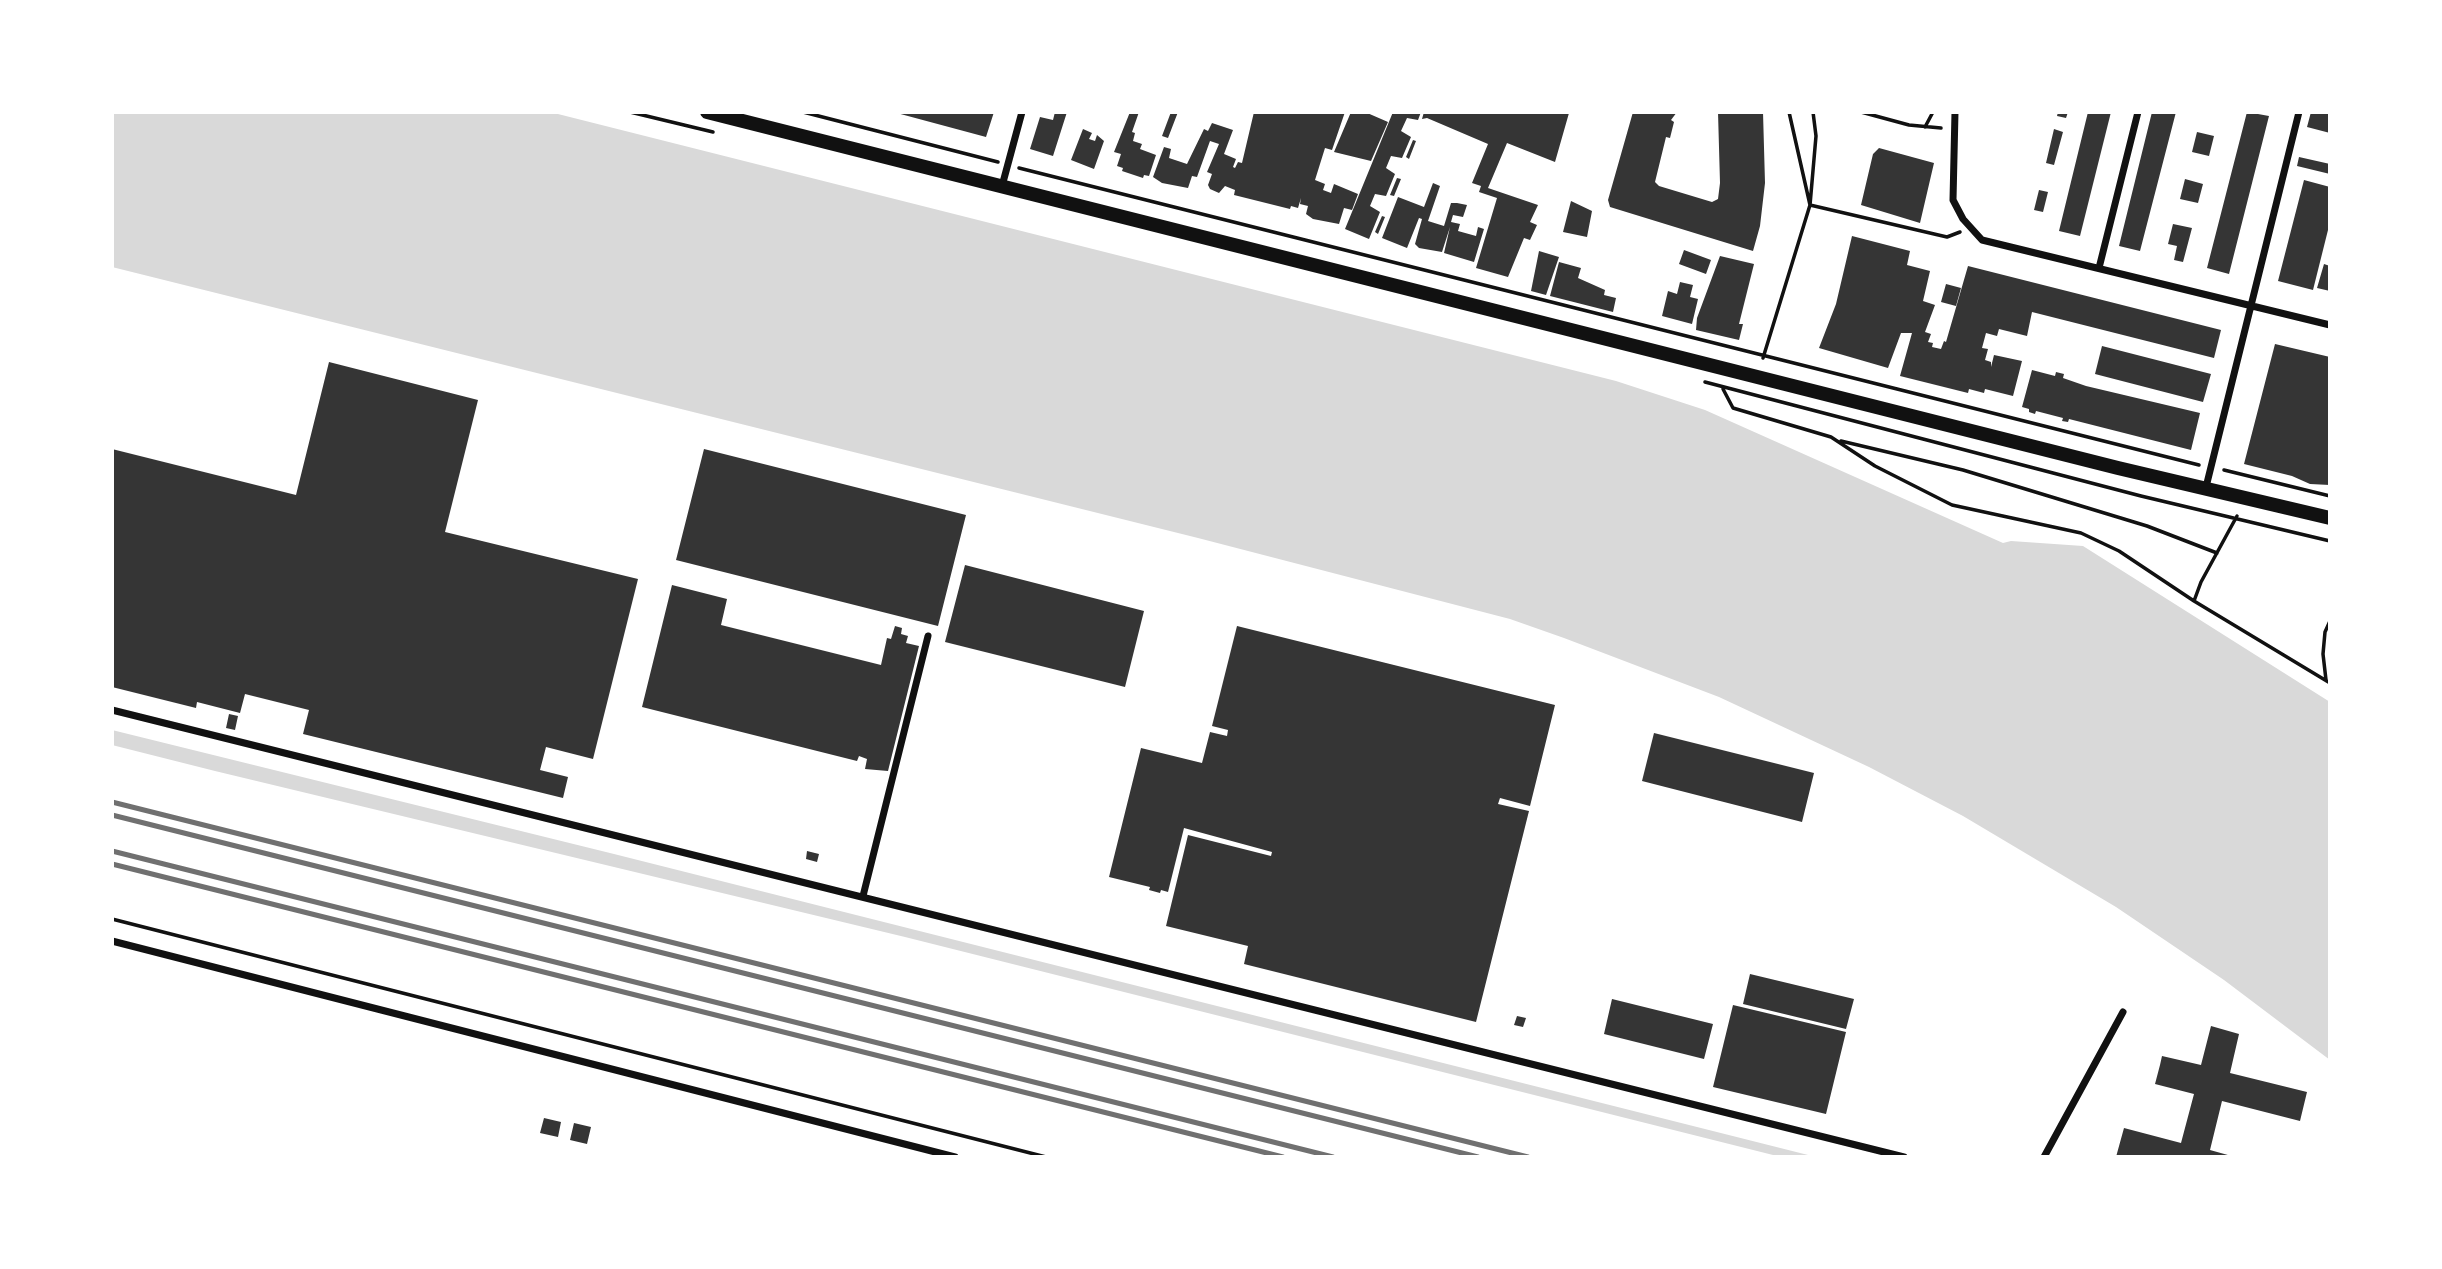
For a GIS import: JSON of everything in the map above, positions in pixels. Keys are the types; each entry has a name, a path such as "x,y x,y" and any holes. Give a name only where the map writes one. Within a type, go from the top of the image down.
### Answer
{"main road":[{"path":"707,112 1758,378 2330,518"}],"street":[{"path":"1002,187 1022,112"},
{"path":"1955,112 1953,200 1982,240 2330,325"},
{"path":"2099,268 2138,112"},
{"path":"2206,487 2299,112"},
{"path":"863,896 928,636"},
{"path":"112,710 1904,1157"},
{"path":"112,941 955,1157"},
{"path":"2045,1157 2123,1012"}],"path":[{"path":"803,112 1763,356 2330,496"},
{"path":"1789,112 1810,205"},
{"path":"1754,395 1763,356 1810,205 1816,136 1812,112"},
{"path":"1861,112 1925,127 1954,130"},
{"path":"1925,127 1933,112"},
{"path":"1810,205 1947,237 1972,228"},
{"path":"1723,389 1733,408 1837,440 1963,470 2147,526 2217,553"},
{"path":"1837,440 1875,466 1952,505 2081,533 2119,551 2194,601 2328,681"},
{"path":"2141,496 2330,541"},
{"path":"2194,601 2236,517"},
{"path":"2328,681 2323,654 2325,632 2330,621"},
{"path":"112,919 1046,1157"}],"shaded area":[{"path":"112,112 550,112 1616,381 1705,410 2003,543 2011,541 2083,546 2330,702 2330,1060 2224,980 2116,907 1963,816 1869,767 1719,697 1564,638 1510,619 1198,538 112,267"},
{"path":"112,730 1816,1157 1781,1157 905,937 215,771 112,745"}],"building":[{"path":"893,112 994,112 986,137"},
{"path":"1055,112 1067,112 1053,156 1030,149 1040,117 1053,120"},
{"path":"1130,112 1139,112 1132,132 1135,133 1133,141 1142,144 1140,149 1156,155 1149,176 1144,175 1143,178 1122,171 1123,168 1117,166 1121,154 1114,152"},
{"path":"1171,112 1178,112 1168,138 1162,136"},
{"path":"1254,112 1345,112 1332,150 1325,148 1315,180 1325,184 1323,190 1331,193 1334,184 1358,194 1352,210 1344,208 1339,224 1313,219 1306,214 1308,206 1300,204 1301,198 1298,208 1291,206 1290,209 1234,195 1235,190 1225,186 1219,193 1210,189 1208,185 1212,174 1207,172 1219,144 1210,141 1197,177 1192,176 1188,188 1162,183 1153,177 1164,147 1171,149 1169,158 1187,164 1204,129 1208,131 1212,123 1233,130 1224,154 1236,159 1235,168 1238,162 1242,163"},
{"path":"1351,112 1365,112 1388,122 1371,161 1334,152"},
{"path":"1393,112 1421,112 1418,120 1407,118 1401,131 1411,137 1402,158 1391,156 1386,168 1395,174 1386,196 1375,194 1370,206 1380,212 1369,239 1345,229"},
{"path":"1424,112 1569,113 1555,162 1507,143 1488,188 1538,205 1530,222 1537,225 1530,240 1524,238 1508,277 1476,268 1497,198 1479,192 1481,186 1472,183 1488,144 1427,118 1422,119"},
{"path":"1633,112 1677,112 1671,120 1674,122 1670,138 1666,137 1655,182 1659,186 1712,202 1718,199 1720,183 1718,112 1763,112 1765,183 1760,226 1753,251 1610,207 1608,200"},
{"path":"2058,112 2068,112 2066,118 2057,116"},
{"path":"2088,112 2111,112 2080,236 2059,231"},
{"path":"2152,112 2176,112 2140,251 2119,246"},
{"path":"2247,112 2269,116 2229,274 2207,268"},
{"path":"2311,112 2330,112 2330,133 2307,127"},
{"path":"1083,129 1092,133 1089,139 1095,141 1097,135 1104,141 1094,169 1071,160"},
{"path":"2054,129 2063,132 2054,165 2046,163"},
{"path":"2197,132 2214,136 2209,156 2192,152"},
{"path":"1413,140 1416,141 1409,159 1406,157"},
{"path":"1879,148 1934,163 1920,223 1861,205 1873,154"},
{"path":"2299,157 2330,164 2330,174 2297,166"},
{"path":"1397,178 1401,179 1394,196 1390,195"},
{"path":"2185,179 2203,184 2198,203 2180,199"},
{"path":"2304,180 2330,187 2330,222 2313,290 2278,281"},
{"path":"1433,183 1440,186 1428,221 1444,226 1451,203 1457,203 1467,205 1463,217 1453,215 1451,222 1460,224 1458,231 1476,236 1478,227 1484,229 1474,262 1444,253 1450,227 1442,252 1419,248 1415,244 1422,219 1419,218 1407,248 1382,238 1398,197 1424,207"},
{"path":"2039,190 2048,192 2043,212 2034,210"},
{"path":"1571,201 1592,211 1587,237 1563,232"},
{"path":"1382,216 1385,217 1378,234 1375,232"},
{"path":"2173,224 2192,228 2183,262 2174,260 2177,246 2168,244"},
{"path":"1852,236 1910,251 1907,265 1930,271 1923,301 1935,305 1925,332 1931,334 1928,342 1933,343 1932,347 1941,349 1944,341 1946,342 1968,266 2221,330 2214,358 2032,312 2027,336 1999,329 1997,336 1986,333 1982,348 1988,349 1985,360 1991,362 1991,367 1994,355 2022,361 2013,396 1985,389 1984,393 1969,389 1968,393 1900,376 1912,333 1901,333 1888,368 1819,348 1836,304"},
{"path":"1684,250 1711,260 1706,274 1679,264"},
{"path":"1539,251 1559,257 1546,295 1531,291"},
{"path":"1720,256 1754,264 1739,324 1743,324 1739,340 1696,330 1697,318"},
{"path":"1559,262 1581,268 1578,278 1605,290 1604,295 1616,298 1613,312 1550,296"},
{"path":"2324,264 2330,266 2330,291 2317,288"},
{"path":"1680,282 1693,285 1690,297 1698,299 1692,324 1662,316 1668,291 1677,294"},
{"path":"1946,284 1961,288 1956,306 1941,302"},
{"path":"2275,344 2330,357 2330,485 2310,484 2292,476 2244,464"},
{"path":"2102,346 2211,374 2203,402 2095,374"},
{"path":"329,362 478,400 445,532 638,579 593,759 546,747 540,770 568,777 563,798 303,734 309,710 245,694 240,713 197,702 196,708 112,687 112,449 296,495"},
{"path":"2032,370 2055,376 2056,372 2064,374 2063,378 2086,386 2200,413 2191,450 2069,419 2068,422 2062,421 2063,418 2036,411 2035,414 2029,412 2029,409 2022,407"},
{"path":"704,449 966,515 938,626 676,560"},
{"path":"965,565 1144,611 1125,687 945,642"},
{"path":"672,585 727,599 721,625 881,665 887,638 891,639 895,626 902,628 901,634 908,636 906,643 919,646 888,771 865,769 867,759 859,756 857,761 642,707"},
{"path":"1237,626 1555,705 1530,806 1500,798 1498,804 1529,811 1476,1022 1244,964 1248,946 1166,926 1188,835 1271,856 1272,852 1184,828 1168,892 1161,890 1160,893 1149,890 1150,887 1109,877 1141,748 1202,763 1210,732 1227,736 1228,730 1212,726"},
{"path":"229,714 238,716 235,730 226,728"},
{"path":"1654,733 1814,773 1802,822 1642,781"},
{"path":"807,851 819,854 817,862 806,859"},
{"path":"1750,974 1854,999 1846,1029 1743,1004"},
{"path":"1612,999 1713,1024 1704,1059 1604,1034"},
{"path":"1733,1005 1846,1032 1826,1114 1713,1087"},
{"path":"1517,1016 1526,1018 1523,1027 1514,1025"},
{"path":"2211,1026 2239,1034 2230,1073 2307,1092 2300,1121 2222,1101 2210,1150 2235,1157 2116,1157 2124,1128 2181,1143 2194,1094 2155,1084 2162,1056 2201,1065"},
{"path":"544,1118 561,1122 558,1137 540,1133"},
{"path":"574,1123 591,1127 587,1144 570,1140"}],"railway":[{"path":"112,802 1528,1157"},
{"path":"112,815 1478,1157"},
{"path":"112,851 1333,1157"},
{"path":"112,864 1283,1157"}]}
